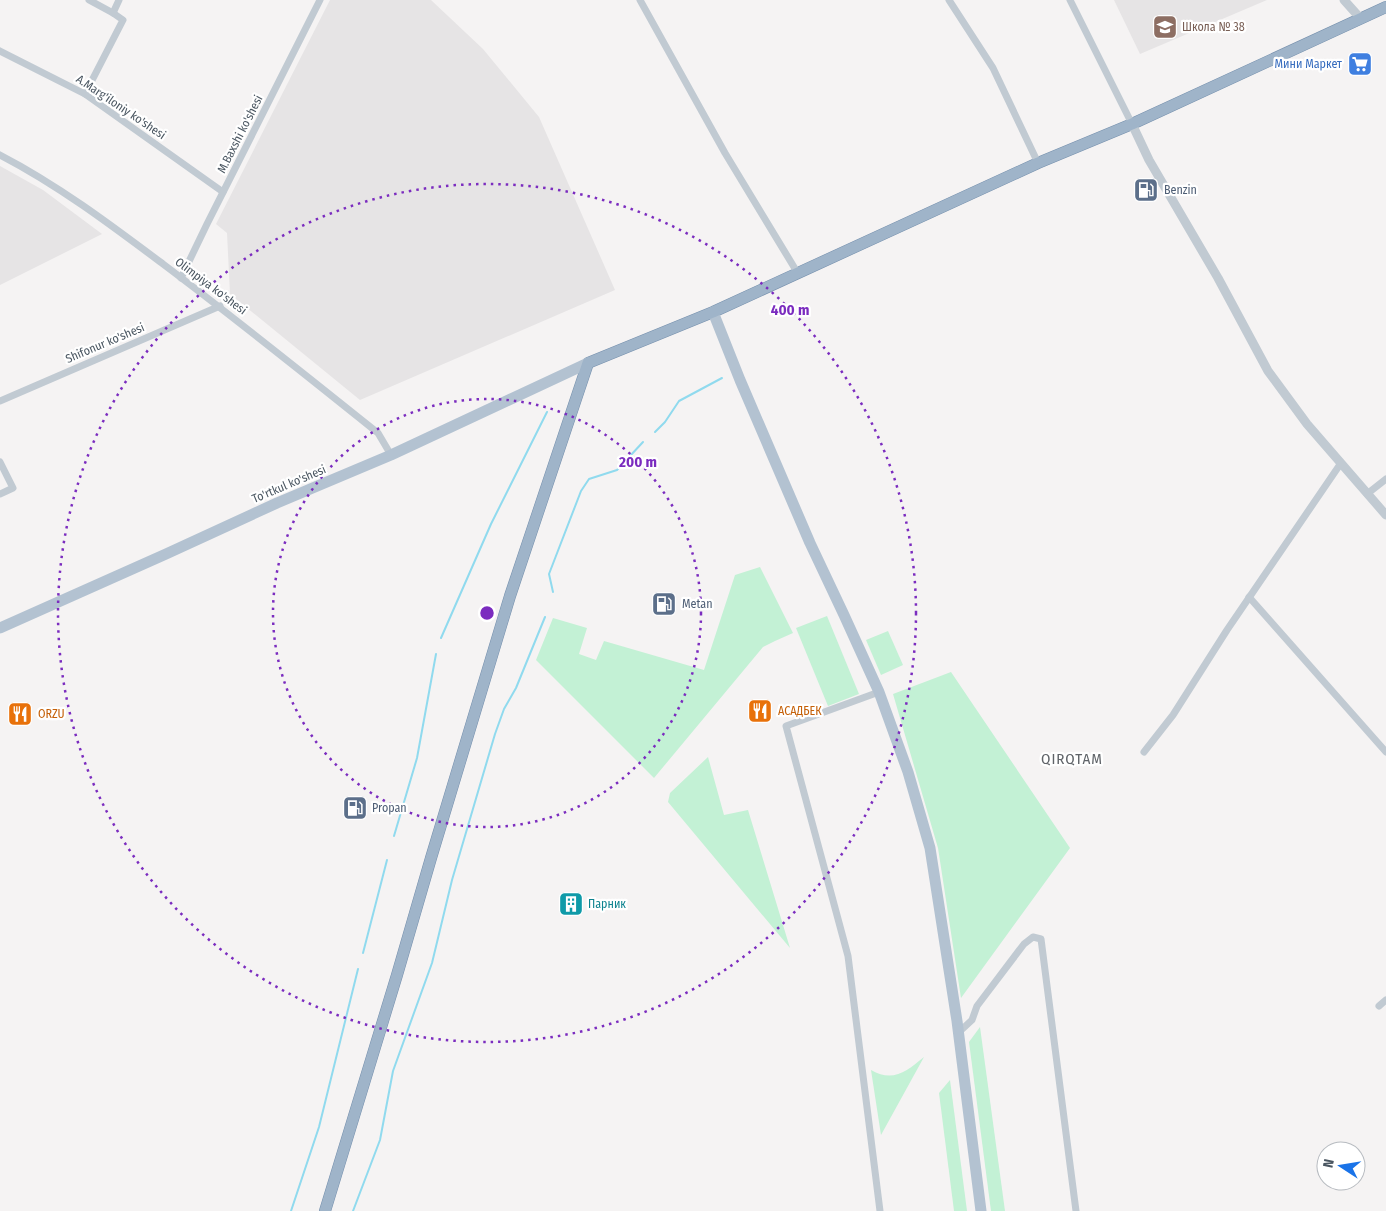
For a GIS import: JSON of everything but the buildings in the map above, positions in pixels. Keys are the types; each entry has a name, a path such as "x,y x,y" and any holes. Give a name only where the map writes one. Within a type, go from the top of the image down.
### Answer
{"highway":[{"path":"325,1211 510,596 588,363 713,312 797,272 1038,163 1132,124 1386,7"}],"main road":[{"path":"713,312 810,543 878,692 908,772 930,848 982,1211"},
{"name":"To'rtkul ko'shesi","path":"0,628 277,503 391,455 588,363"}],"street":[{"path":"84,94 124,20 89,0"},
{"path":"113,12 119,0"},
{"name":"M.Baxshi ko'shesi","path":"181,278 320,0"},
{"path":"640,0 725,153 797,272"},
{"path":"949,0 993,68 1038,163"},
{"path":"1070,0 1149,160 1218,278 1268,371 1307,424 1386,515"},
{"path":"1344,0 1360,18"},
{"name":"A.Marg'iloniy ko'shesi","path":"0,51 84,94 223,192"},
{"name":"Olimpiya ko'shesi","path":"0,154 99,216 220,306 378,433 391,455"},
{"name":"Shifonur ko'shesi","path":"0,401 220,306"},
{"path":"0,462 13,488 0,494"},
{"path":"1144,752 1173,715 1249,597 1341,463"},
{"path":"1367,494 1386,479"},
{"path":"1249,597 1386,752"},
{"path":"878,692 786,726 848,956 880,1211"},
{"path":"958,1033 972,1020 977,1006 1024,944 1033,937 1041,939 1076,1211"},
{"path":"1379,1006 1386,1000"}],"shaded area":[{"path":"330,0 431,0 483,49 539,117 615,290 360,400 230,294 227,233 216,224"},
{"name":"Школа № 38","path":"1114,0 1267,0 1140,54"},
{"path":"0,166 43,190 102,234 0,285"}],"green space":[{"path":"760,567 793,633 763,647 654,778 536,660 553,618 587,628 579,654 596,660 604,641 704,670 735,575"},
{"path":"827,616 859,694 828,706 796,628"},
{"path":"888,631 903,665 881,675 866,640"},
{"path":"951,672 1070,848 961,998 938,848 893,694"},
{"path":"708,757 724,815 748,810 790,948 668,802 670,793"},
{"path":"980,1027 1005,1211 991,1211 969,1042"},
{"path":"924,1057 881,1135 871,1070 886,1075 899,1074 912,1067"},
{"path":"950,1080 967,1211 954,1211 939,1093"}],"waterway":[{"path":"655,432 665,422 679,401 722,378"},
{"path":"441,638 491,524 547,412"},
{"path":"553,592 549,574 581,491 589,479 617,470 643,442"},
{"path":"353,1211 380,1140 393,1071 432,963 452,880 495,734 504,709 516,688 545,617"},
{"path":"394,836 417,758 436,654"},
{"path":"363,953 387,860"},
{"path":"291,1211 319,1127 358,969"}],"place":[{"name":"Школа № 38","path":"1165,27"},
{"name":"Мини Маркет","path":"1360,64"},
{"name":"Benzin","path":"1146,190"},
{"name":"Metan","path":"664,604"},
{"name":"АСАДБЕК","path":"760,711"},
{"name":"ORZU","path":"20,714"},
{"name":"Propan","path":"355,808"},
{"name":"Парник","path":"571,904"}],"district":[{"name":"QIRQTAM","path":"1072,759"}]}
